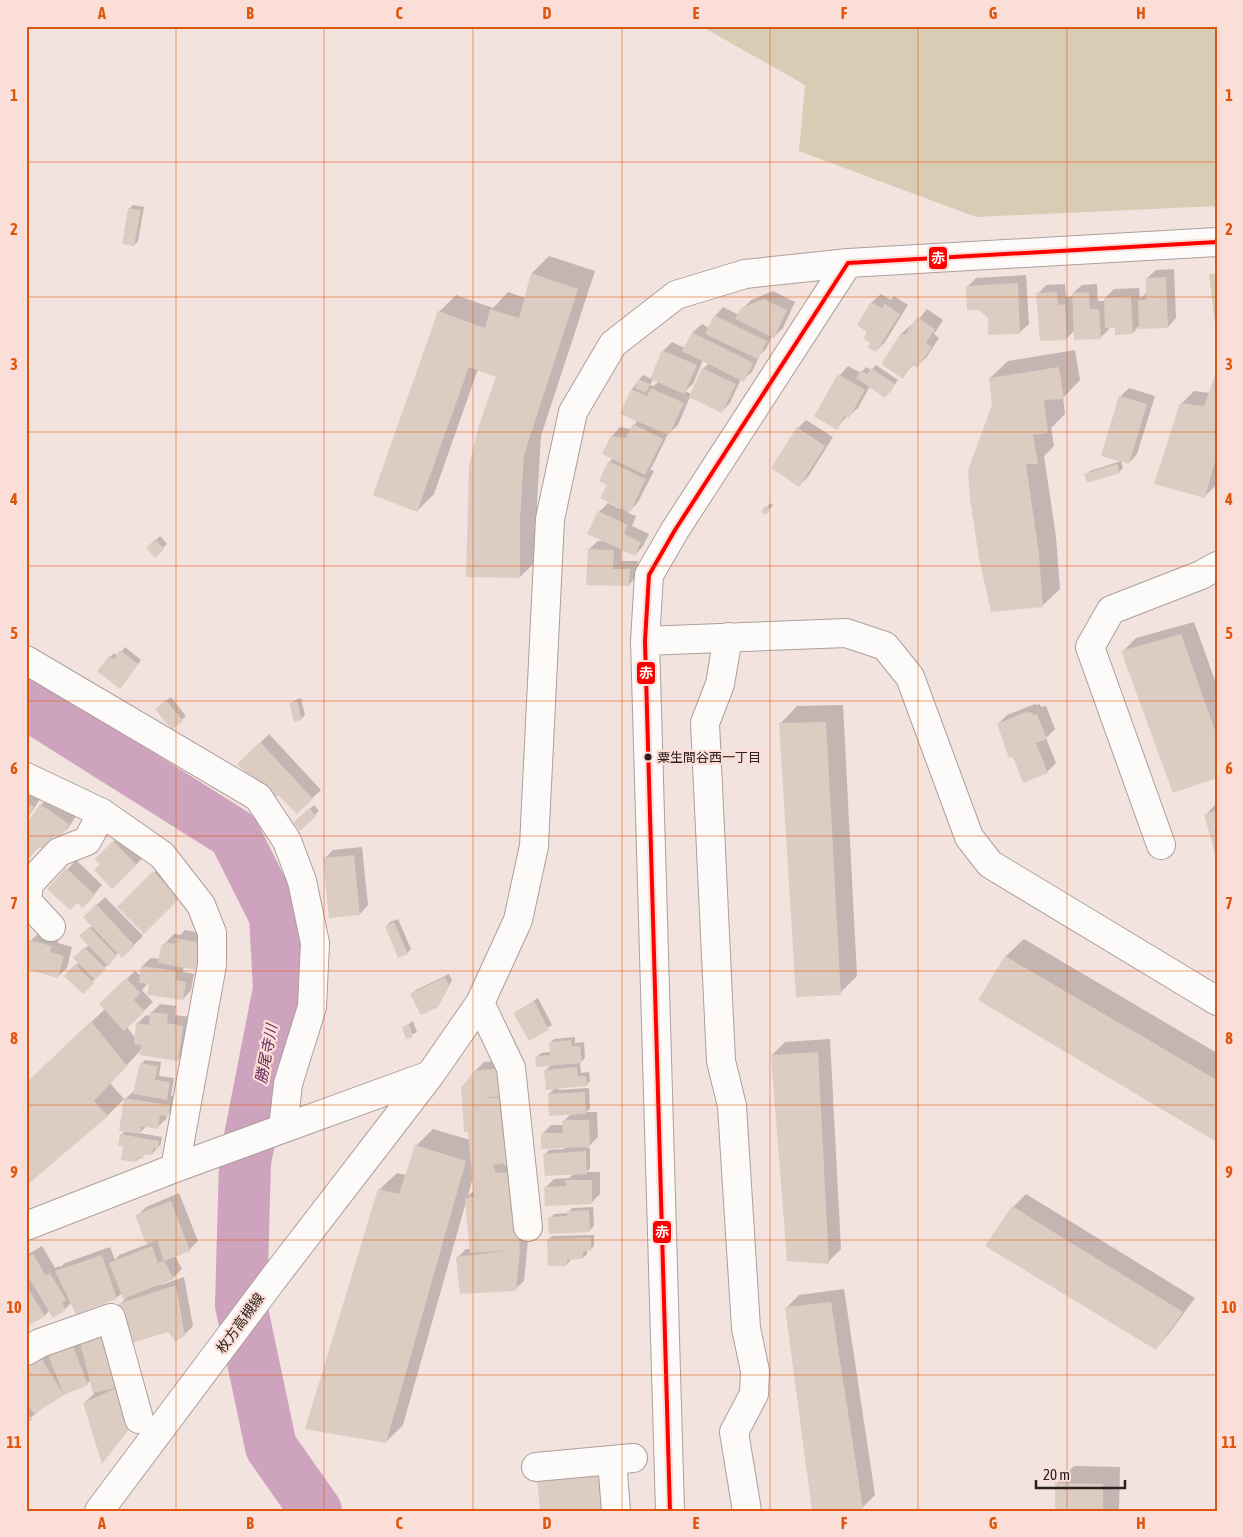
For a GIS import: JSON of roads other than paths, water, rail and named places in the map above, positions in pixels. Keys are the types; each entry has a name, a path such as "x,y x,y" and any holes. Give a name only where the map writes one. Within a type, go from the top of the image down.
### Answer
{"street":[{"name":"枚方高槻線","path":"99,1511 273,1278 430,1075 480,1003 518,920 534,846 550,519 573,412 613,344 676,295 745,274 848,263 1217,242"},
{"path":"670,1511 645,640 649,574 675,530 848,263"},
{"path":"1161,845 1090,647 1111,610 1202,575 1217,566"},
{"path":"645,640 846,633 885,646 910,677 969,838 990,864 1217,1001"},
{"path":"728,637 720,684 705,723 721,1061 732,1106 746,1328 755,1371 754,1394 734,1432 747,1511"},
{"path":"26,660 258,797 287,841 302,882 315,943 312,1007 288,1084 283,1128"},
{"path":"26,777 102,813 162,855 201,905 212,933 212,966 175,1168"},
{"path":"37,917 27,901 29,884 59,852 87,841 102,813"},
{"path":"480,1003 511,1068 528,1226"},
{"path":"26,1226 175,1168 430,1075"},
{"path":"26,1350 40,1343 111,1318 139,1419"},
{"path":"536,1467 622,1459 616,1511"}],"waterway":[{"name":"勝尾寺川","path":"26,703 234,834 275,916 279,989 245,1162 241,1305 271,1447 316,1511"}],"place":[{"name":"粟生間谷西一丁目","path":"648,757"}]}
